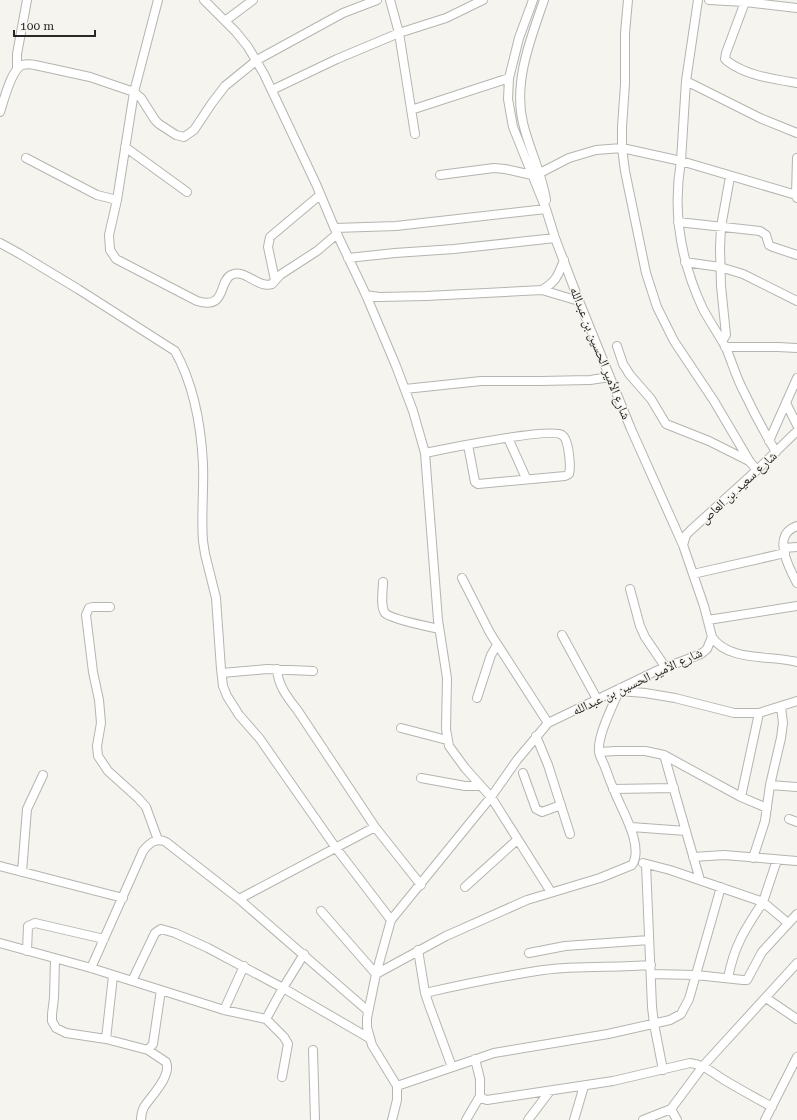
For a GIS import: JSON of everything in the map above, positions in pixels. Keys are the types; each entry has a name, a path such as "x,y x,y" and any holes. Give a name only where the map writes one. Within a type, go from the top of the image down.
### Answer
{"street":[{"path":"0,112 17,69 17,54 27,0"},
{"path":"158,0 134,92 117,200 109,236 110,250 121,262 188,297 205,304 211,303 220,295 227,280 233,275 239,274 267,286 272,284 275,280 317,251 336,231 396,226 546,209"},
{"path":"204,0 236,32 257,60 366,295 405,389 425,453 439,629 447,678 447,740 456,757 491,797 551,892"},
{"path":"225,21 253,0"},
{"path":"17,69 27,64 35,65 90,77 134,92 141,98 159,124 176,136 184,137 194,130 225,86 257,60 343,13 377,0"},
{"path":"390,0 399,33 415,134"},
{"path":"272,90 337,59 399,33 446,18 481,0"},
{"name":"شارع الأمير الحسين بن عبدالله","path":"533,0 519,38 509,78 508,99 513,127 536,174"},
{"name":"شارع الأمير الحسين بن عبدالله","path":"396,1086 375,1053 369,1038 367,1027 368,1011 376,974 391,920 421,885 491,797 517,760 548,723 597,699 701,654 711,643 712,637 708,620 683,545 644,460 579,301 555,238 536,174 524,128 519,96 527,56 544,0"},
{"path":"628,0 625,34 625,84 622,148 646,273 657,307 674,341 714,401 750,462 757,470"},
{"path":"698,0 686,81 681,161 678,174 679,238 695,291 723,344 742,390 776,452"},
{"path":"709,0 745,2 797,8"},
{"path":"745,2 726,53 727,61 747,72 797,83"},
{"path":"411,110 509,78"},
{"path":"686,81 760,118 797,133"},
{"path":"125,147 187,192"},
{"path":"440,175 494,168 536,174 569,158 596,150 622,148 681,161 796,197 797,158"},
{"path":"26,158 97,195 117,200"},
{"path":"723,344 726,335 720,267 721,227 730,177"},
{"path":"275,280 268,247 270,237 320,195"},
{"path":"678,222 764,232 770,245 797,255"},
{"path":"348,258 395,252 454,249 555,238"},
{"path":"0,243 175,351 182,364 194,399 201,442 203,464 203,541 216,598 224,686 233,707 260,740 336,848 391,920"},
{"path":"542,290 553,284 556,280 564,260"},
{"path":"685,262 720,267 743,274 797,301"},
{"path":"366,295 383,297 426,296 542,290 579,301"},
{"path":"723,344 797,348"},
{"path":"617,346 623,364 630,375 651,398 666,424 709,441 750,462"},
{"path":"405,389 481,381 590,380 610,377"},
{"path":"769,441 797,378"},
{"path":"786,403 797,424"},
{"name":"شارع سعيد بن العاص","path":"683,545 686,535 797,431"},
{"path":"425,453 468,445 508,438 560,434 565,438 570,465 569,474 565,476 526,478 482,484 475,482 468,445"},
{"path":"508,438 526,478"},
{"path":"797,526 791,529 783,541 784,551 794,572 797,583"},
{"path":"693,574 797,547"},
{"path":"462,578 497,645 548,723"},
{"path":"383,582 383,608 385,613 392,617 439,629"},
{"path":"630,589 640,626 645,637 666,668"},
{"path":"708,620 797,606"},
{"path":"110,607 89,608 86,615 101,723 97,746 98,756 108,772 138,798 146,807 158,840"},
{"path":"562,634 597,699"},
{"path":"712,637 720,646 739,654 797,662"},
{"path":"477,698 491,655 497,645"},
{"path":"222,673 277,670 313,671"},
{"path":"277,670 279,681 285,694 376,827 421,885"},
{"path":"322,911 376,974 418,950 474,922 527,900 576,886 629,867 635,861 635,841 631,827 613,789 599,752 600,743 608,718 619,690 652,694 734,714 759,713 797,702"},
{"path":"753,858 767,808 770,785 781,738 783,723 781,707"},
{"path":"741,798 759,713"},
{"path":"401,728 447,740"},
{"path":"536,736 548,765 570,834"},
{"path":"599,752 644,751 664,755 741,798 767,808"},
{"path":"664,755 700,880"},
{"path":"523,773 536,809 542,812 561,805"},
{"path":"22,872 27,809 43,775"},
{"path":"421,778 465,786 481,786"},
{"path":"770,785 797,787"},
{"path":"613,789 674,788"},
{"path":"239,899 376,827"},
{"path":"631,827 686,831"},
{"path":"91,968 143,852 150,843 158,840 166,842 239,899 368,1011"},
{"path":"465,886 517,840"},
{"path":"693,857 724,855 797,861"},
{"path":"728,978 731,961 739,940 763,902 777,860"},
{"path":"635,861 700,880 763,902 788,923"},
{"path":"646,864 654,1024 663,1070"},
{"path":"0,866 123,898"},
{"path":"392,1120 397,1100 396,1086 506,1050 608,1034 654,1024 675,1018 681,1014 689,999 721,887"},
{"path":"425,993 468,983 544,970 592,966 651,970 747,980 759,957 797,914"},
{"path":"27,951 27,929 28,926 33,923 104,940"},
{"path":"132,981 155,933 160,929 175,933 244,966 369,1038"},
{"path":"529,953 565,946 649,940"},
{"path":"0,943 91,968 224,1010 266,1020 284,1037 288,1044 282,1077"},
{"path":"418,950 425,993 432,1016 452,1067"},
{"path":"266,1020 283,988 304,954"},
{"path":"55,959 52,1014 53,1025 62,1032 106,1039 148,1050 166,1062 168,1068 156,1092 144,1108 141,1120"},
{"path":"643,1120 671,1109 703,1066 797,962"},
{"path":"224,1010 244,966"},
{"path":"106,1039 113,976"},
{"path":"148,1050 152,1044 161,990"},
{"path":"766,998 797,1019"},
{"path":"313,1050 316,1120"},
{"path":"765,1120 797,1058"},
{"path":"466,1120 480,1096 480,1079 475,1059"},
{"path":"480,1096 482,1099 489,1100 584,1086 690,1063 703,1066 772,1107"},
{"path":"574,1120 584,1086"},
{"path":"528,1120 550,1090"},
{"path":"671,1109 677,1120"}]}
